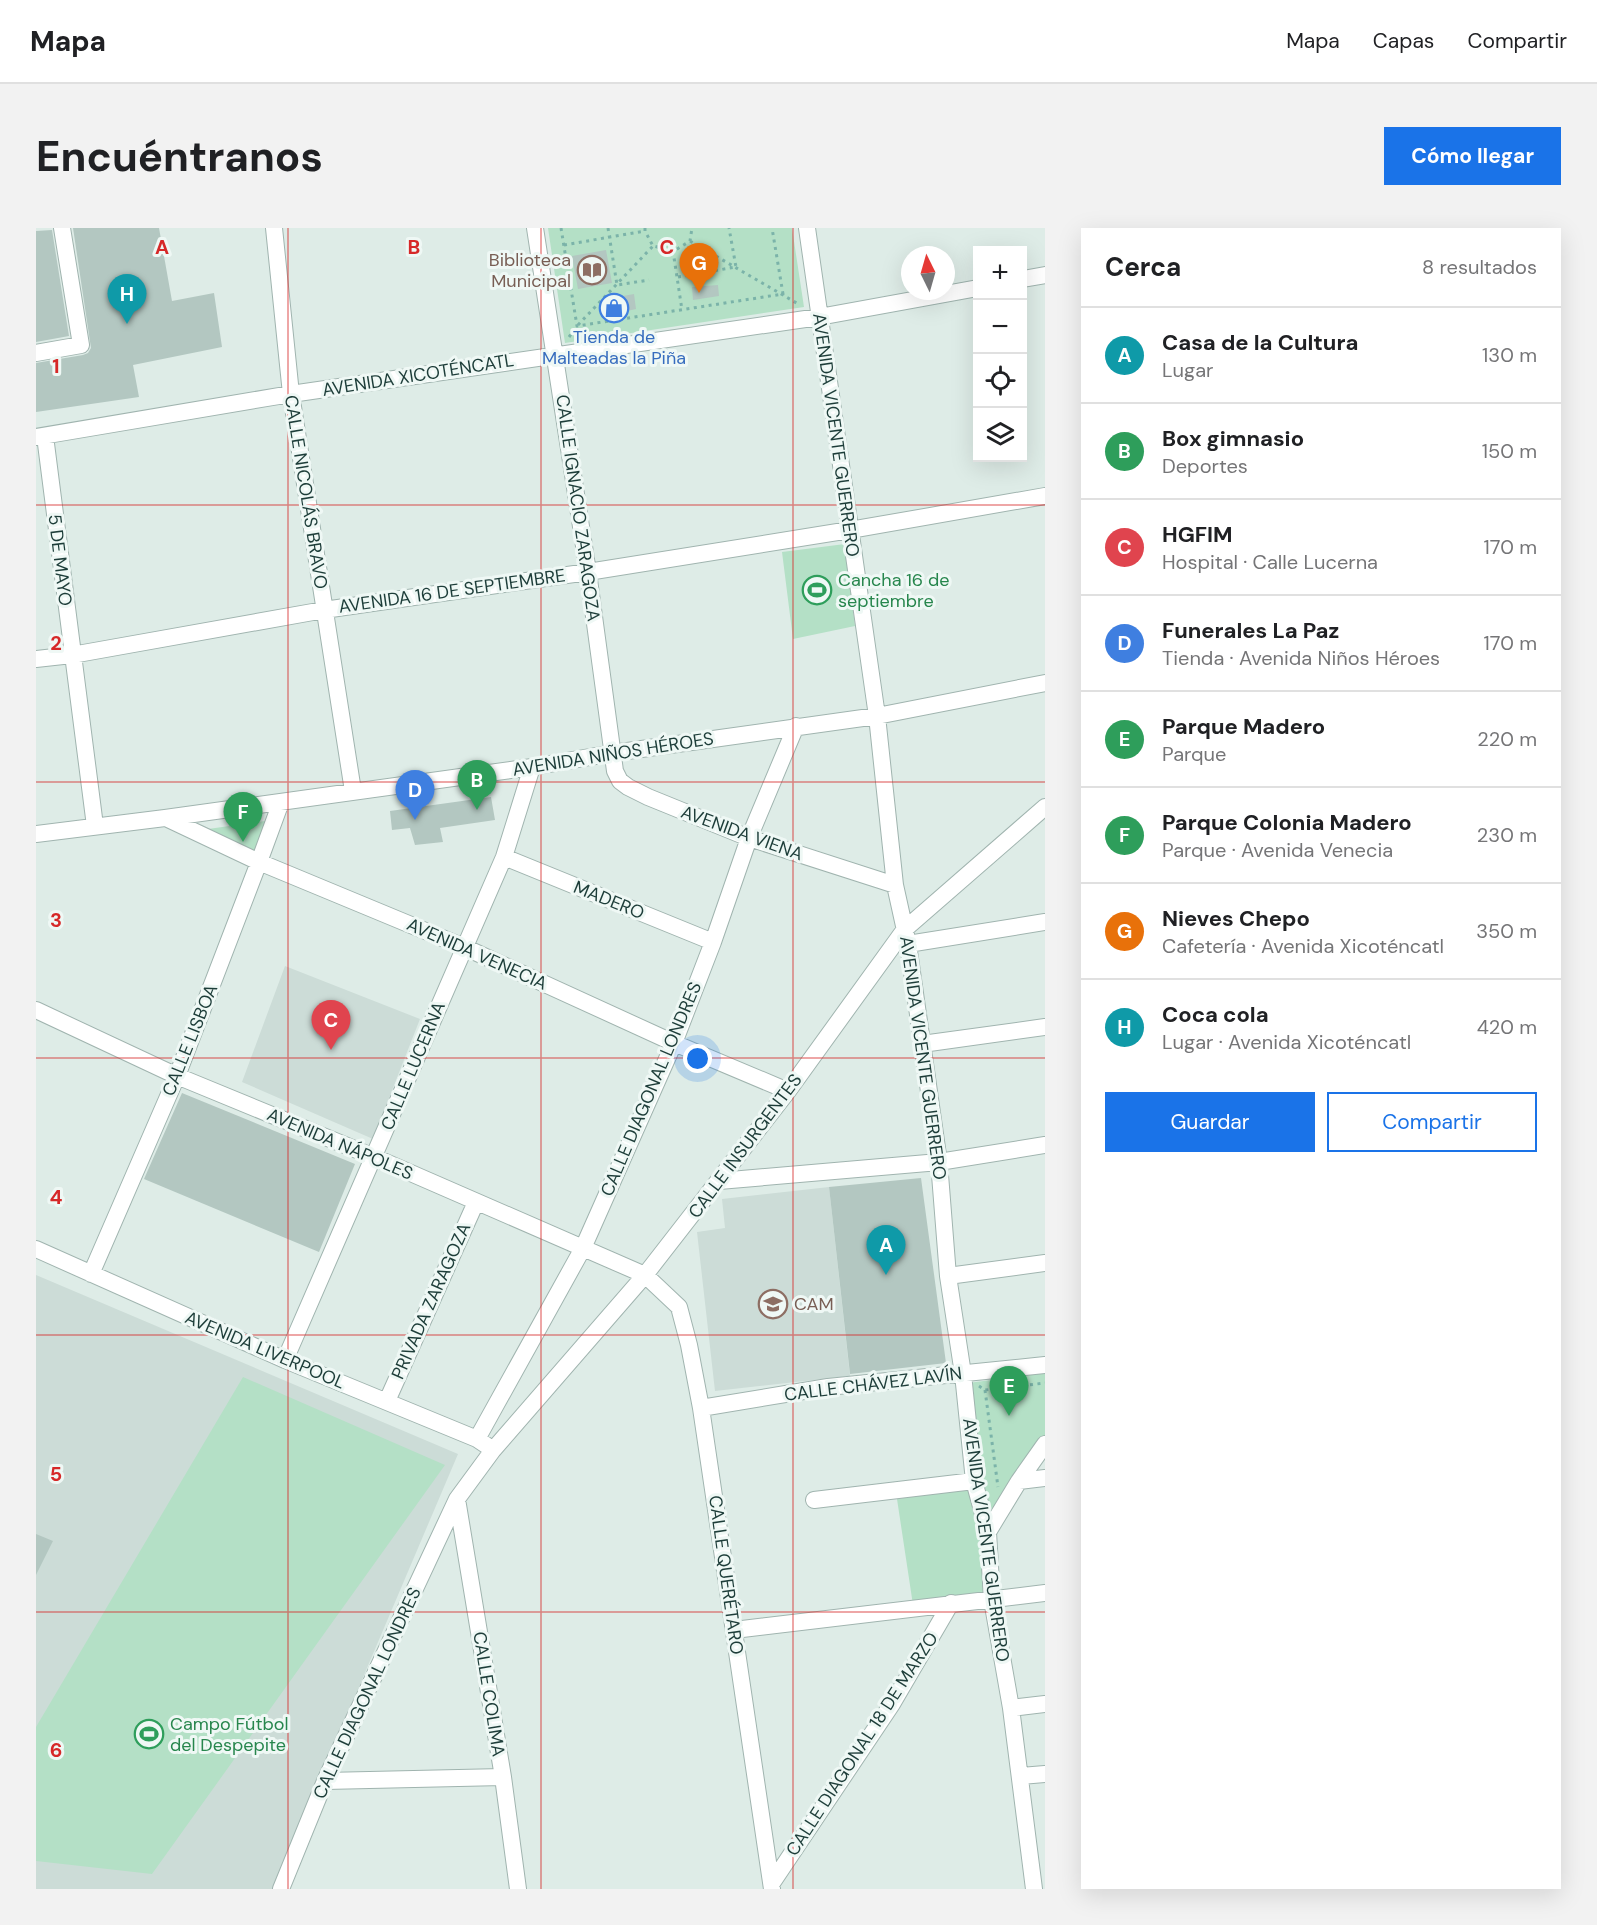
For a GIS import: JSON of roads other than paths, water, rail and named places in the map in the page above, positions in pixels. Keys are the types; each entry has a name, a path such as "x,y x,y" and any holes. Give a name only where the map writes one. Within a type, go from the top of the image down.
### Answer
{"street":[{"path":"36,353 81,345 62,228"},
{"name":"CALLE NICOLÁS BRAVO","path":"274,228 291,394 353,791"},
{"name":"CALLE IGNACIO ZARAGOZA","path":"535,228 588,572 613,753"},
{"name":"AVENIDA VICENTE GUERRERO","path":"807,228 877,716 895,885 906,936 939,1162 948,1276 963,1374 974,1481 988,1532 992,1600 1021,1776 1034,1889"},
{"path":"1027,278 1045,275"},
{"name":"AVENIDA XICOTÉNCATL","path":"40,436 291,394 819,317 973,289"},
{"name":"5 DE MAYO","path":"40,436 95,826"},
{"name":"AVENIDA 16 DE SEPTIEMBRE","path":"36,659 72,655 324,610 588,572 850,530 1045,496"},
{"name":"AVENIDA NIÑOS HÉROES","path":"36,834 532,768 613,753 877,716 1045,683"},
{"name":"CALLE DIAGONAL LONDRES","path":"477,1439 583,1248 674,1043 713,942 749,838 796,726"},
{"name":"AVENIDA VIENA","path":"613,753 615,771 620,781 628,788 749,838 895,885"},
{"name":"CALLE LUCERNA","path":"285,1360 504,857 532,768"},
{"name":"CALLE LISBOA","path":"91,1274 177,1076 260,862 280,802"},
{"name":"CALLE INSURGENTES","path":"458,1499 493,1450 645,1275 906,936 1045,807"},
{"name":"AVENIDA VENECIA","path":"165,818 260,862 464,947 674,1043 788,1091"},
{"name":"MADERO","path":"504,857 713,942"},
{"path":"906,936 1045,922"},
{"name":"AVENIDA NÁPOLES","path":"36,1010 177,1076 374,1157 645,1275"},
{"path":"922,1044 1045,1027"},
{"path":"719,1181 939,1162 1045,1145"},
{"name":"PRIVADA ZARAGOZA","path":"387,1401 476,1202"},
{"name":"AVENIDA LIVERPOOL","path":"36,1249 285,1360 477,1439 493,1450"},
{"path":"948,1276 1045,1263"},
{"name":"CALLE QUERÉTARO","path":"645,1275 679,1307 689,1345 701,1408 772,1886"},
{"name":"CALLE CHÁVEZ LAVÍN","path":"701,1408 828,1387 1045,1365"},
{"path":"988,1532 1012,1480 1045,1444"},
{"path":"1012,1480 1045,1478"},
{"path":"814,1500 974,1481"},
{"name":"CALLE DIAGONAL LONDRES","path":"281,1889 325,1781 458,1499"},
{"name":"CALLE COLIMA","path":"458,1499 503,1777 518,1889"},
{"path":"734,1630 1045,1593"},
{"name":"CALLE DIAGONAL 18 DE MARZO","path":"772,1886 892,1704 951,1604"},
{"path":"1011,1708 1045,1704"},
{"path":"1021,1776 1045,1774"},
{"path":"325,1781 503,1777"}],"place":[{"name":"Biblioteca Municipal","path":"592,270"},
{"name":"Nieves Chepo","path":"699,293"},
{"name":"Tienda de Malteadas la Piña","path":"614,308"},
{"name":"Coca cola","path":"127,324"},
{"name":"Cancha 16 de septiembre","path":"817,590"},
{"name":"Box gimnasio","path":"477,810"},
{"name":"Funerales La Paz","path":"415,820"},
{"name":"Parque Colonia Madero","path":"243,842"},
{"name":"HGFIM","path":"331,1050"},
{"name":"Casa de la Cultura","path":"886,1275"},
{"name":"CAM","path":"773,1304"},
{"name":"Parque Madero","path":"1009,1416"},
{"name":"Campo Fútbol del Despepite","path":"149,1734"}]}
